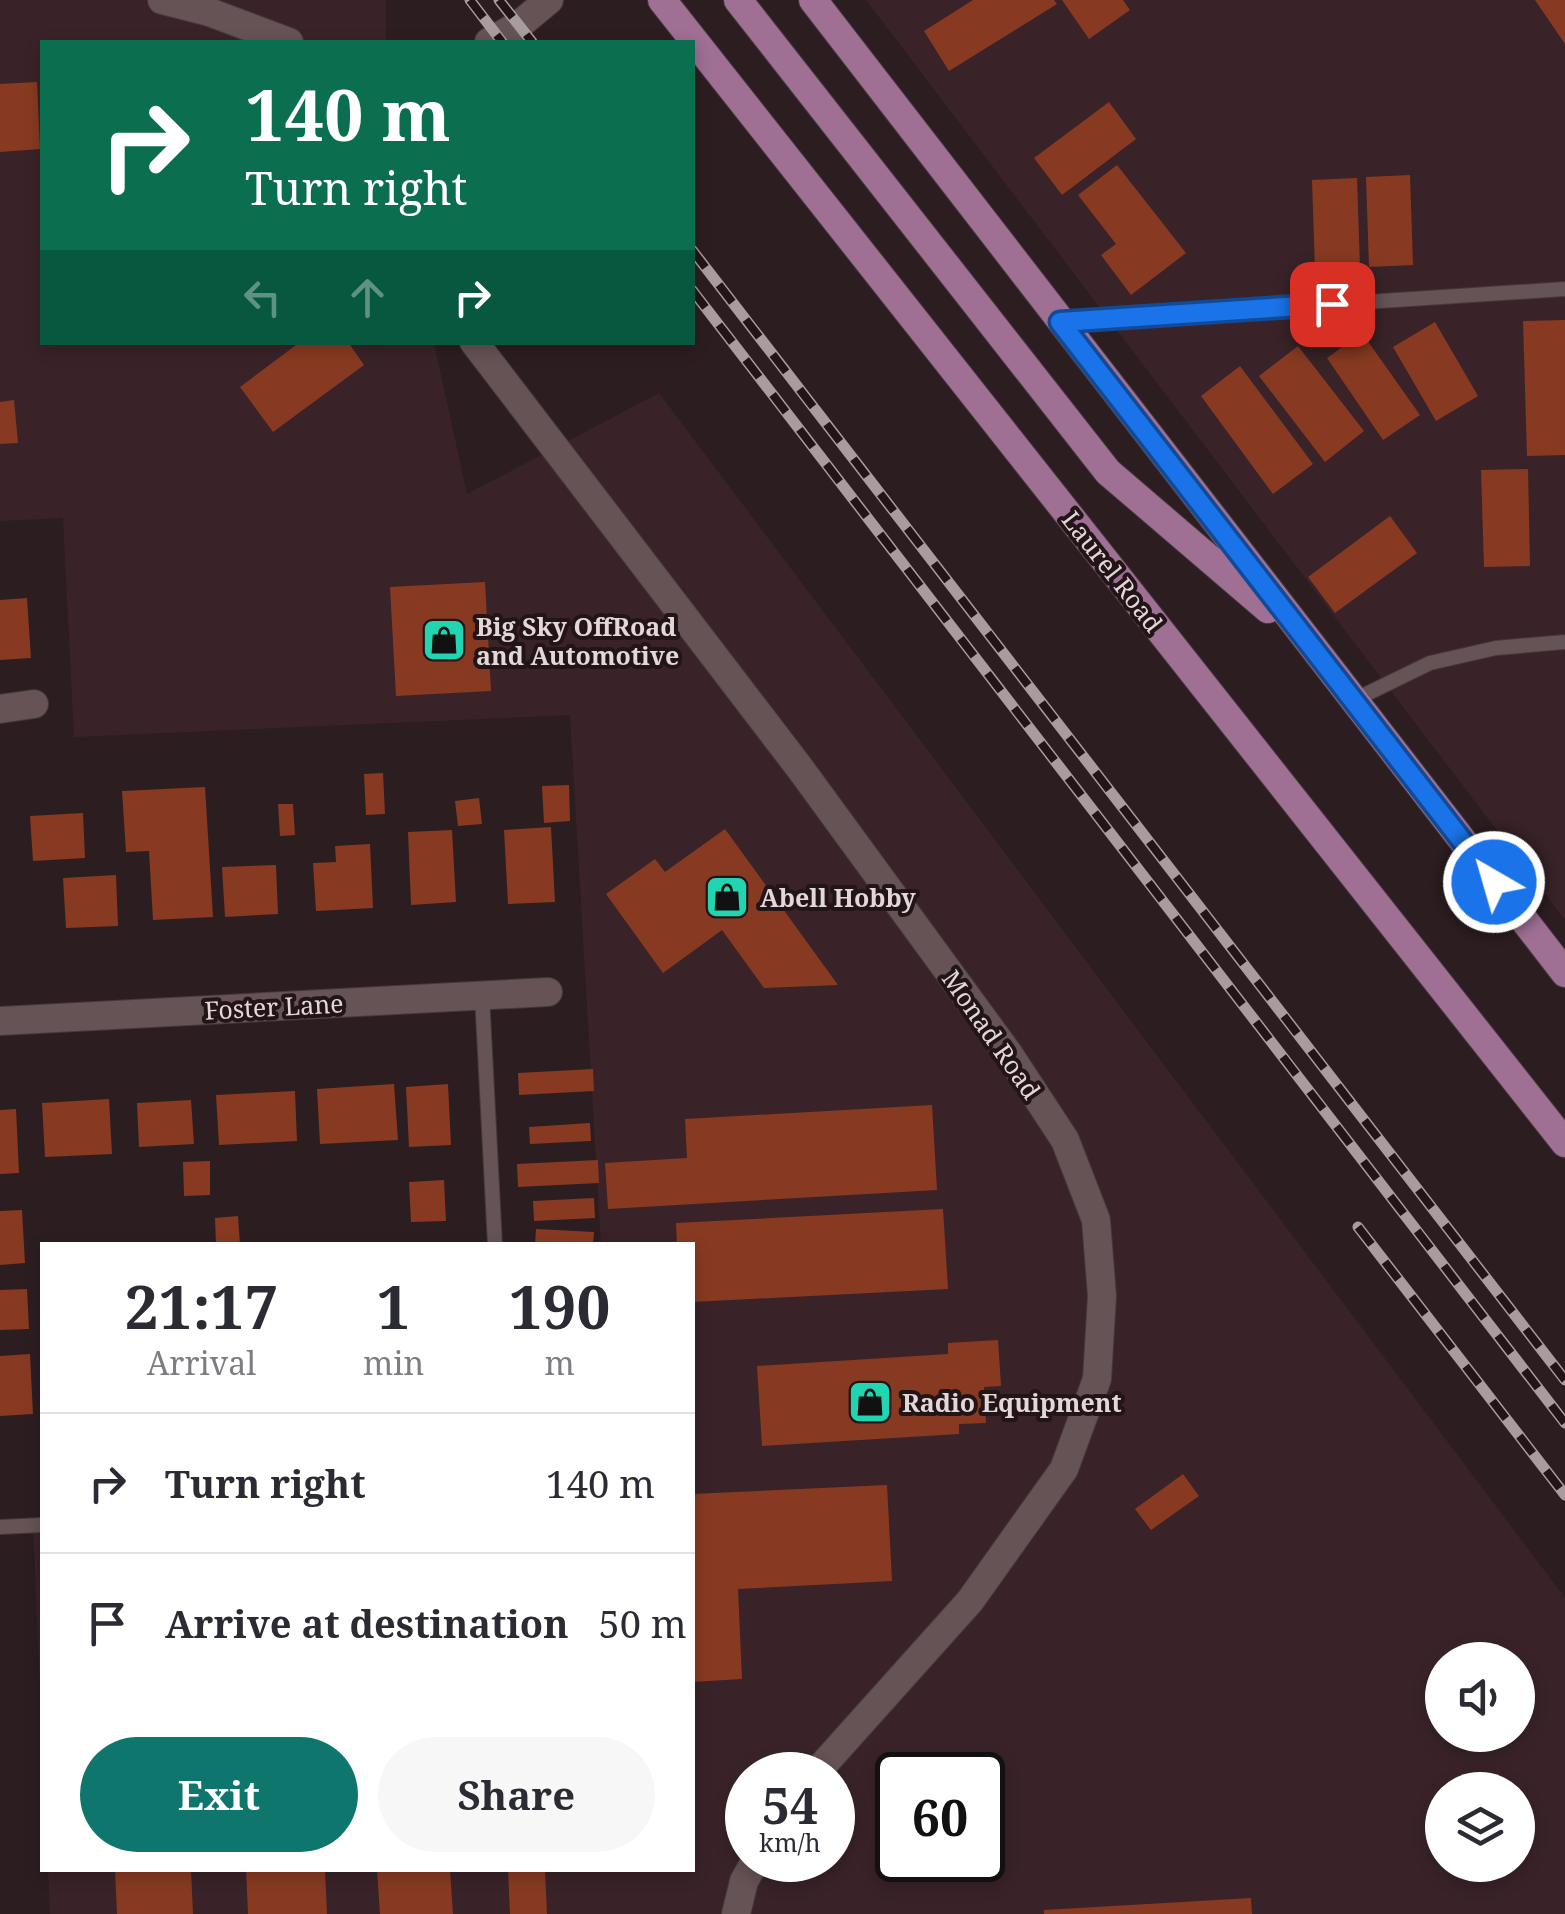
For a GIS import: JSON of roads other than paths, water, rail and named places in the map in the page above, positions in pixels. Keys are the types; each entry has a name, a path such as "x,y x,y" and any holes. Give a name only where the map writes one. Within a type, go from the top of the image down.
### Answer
{"main road":[{"name":"Laurel Road","path":"662,0 694,40"},
{"path":"738,0 1108,472 1314,649"},
{"path":"813,0 1565,973"},
{"name":"Laurel Road","path":"695,42 1565,1143"}],"street":[{"path":"492,40 549,0"},
{"path":"173,2 283,40"},
{"name":"Monad Road","path":"476,345 799,766 1008,1054 1065,1140 1096,1220 1102,1296 1097,1379 1064,1469 970,1602 835,1752"},
{"path":"0,709 34,704"},
{"name":"Foster Lane","path":"0,1021 548,992"},
{"path":"736,1914 744,1882"}],"lane":[{"path":"1060,322 1565,289"},
{"path":"1354,700 1430,663 1496,648 1565,642"},
{"path":"482,995 496,1242"},
{"path":"0,1527 40,1525"}],"railway":[{"path":"470,0 500,40"},
{"path":"499,0 530,40"},
{"path":"695,254 1565,1380"},
{"path":"695,294 1565,1423"},
{"path":"1358,1227 1565,1495"}],"place":[{"name":"Big Sky OffRoad and Automotive","path":"444,640"},
{"name":"Abell Hobby","path":"727,897"},
{"name":"Radio Equipment","path":"870,1402"}]}
